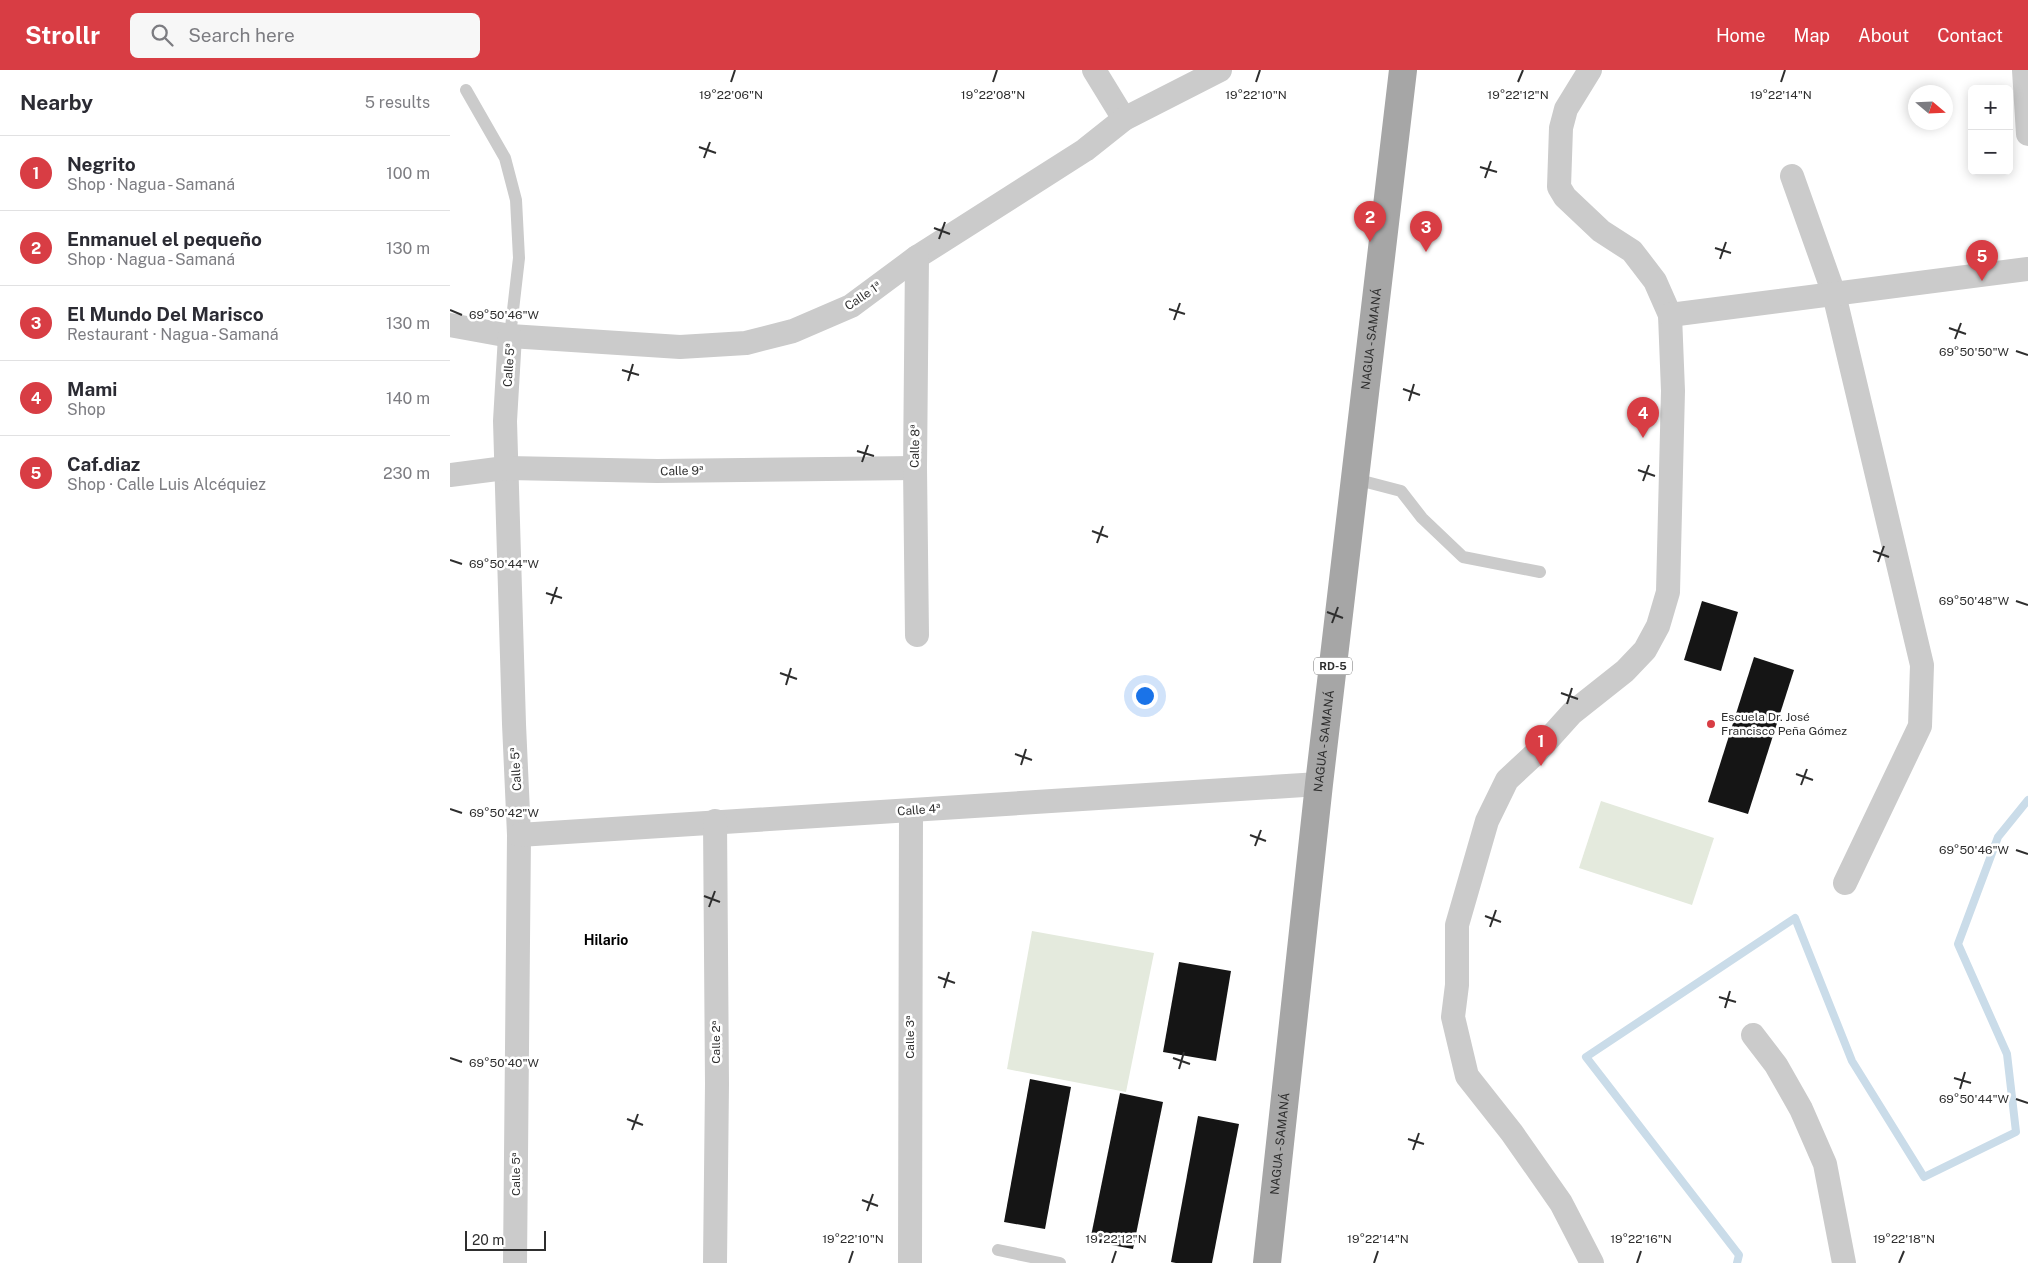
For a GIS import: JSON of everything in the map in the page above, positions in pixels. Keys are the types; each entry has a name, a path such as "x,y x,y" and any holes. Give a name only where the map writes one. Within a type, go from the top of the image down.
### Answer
{"main road":[{"name":"NAGUA - SAMANÁ","path":"1267,1263 1319,784 1403,70"}],"street":[{"path":"1094,70 1124,119"},
{"name":"Calle 1ª","path":"450,324 510,336 680,347 746,343 794,331 851,306 917,257 1085,150 1124,119 1220,70"},
{"path":"1590,70 1566,109 1561,128 1559,187 1565,196 1601,231 1632,250 1656,281 1670,315 1673,391 1668,592 1658,626 1645,650 1625,671 1572,713 1536,753 1507,780 1487,821 1457,925 1456,985 1453,1017 1467,1076 1512,1133 1561,1203 1592,1263"},
{"path":"2024,70 2028,134"},
{"path":"1792,176 1834,294 1922,665 1920,726 1845,883"},
{"name":"Calle 8ª","path":"917,257 915,468 917,635"},
{"path":"1670,315 2028,269"},
{"name":"Calle 5ª","path":"510,336 505,421 518,835 515,1263"},
{"name":"Calle 9ª","path":"450,475 506,468 657,471 915,468"},
{"name":"Calle 4ª","path":"518,835 1319,784"},
{"name":"Calle 3ª","path":"910,1263 911,811"},
{"name":"Calle 2ª","path":"714,822 717,1084 714,1263"},
{"path":"1753,1036 1776,1065 1801,1109 1825,1164 1844,1263"}],"lane":[{"path":"466,90 505,158 516,200 519,258 510,336"},
{"path":"1355,480 1401,491 1422,518 1463,556 1540,572"},
{"path":"998,1250 1060,1263"}],"shaded area":[{"path":"1601,801 1714,838 1692,905 1579,868"},
{"path":"1032,931 1154,953 1126,1092 1007,1069"}],"building":[{"path":"1702,601 1738,612 1721,671 1684,660"},
{"path":"1754,657 1794,670 1748,814 1708,802"},
{"path":"1179,962 1231,971 1216,1061 1163,1052"},
{"path":"1030,1079 1071,1087 1045,1229 1004,1222"},
{"path":"1120,1093 1163,1102 1133,1249 1090,1241"},
{"path":"1198,1116 1239,1124 1212,1263 1176,1263 1171,1262"}],"waterway":[{"path":"1737,1263 1739,1255 1586,1057 1795,918 1852,1061 1924,1177 2016,1132 2007,1054 1958,944 1998,837 2028,800"}],"place":[{"name":"Enmanuel el pequeño","path":"1370,242"},
{"name":"El Mundo Del Marisco","path":"1426,252"},
{"name":"Caf.diaz","path":"1982,281"},
{"name":"Mami","path":"1643,438"},
{"name":"Escuela Dr. José Francisco Peña Gómez","path":"1711,724"},
{"name":"Negrito","path":"1541,766"}],"district":[{"name":"Hilario","path":"606,940"}]}
